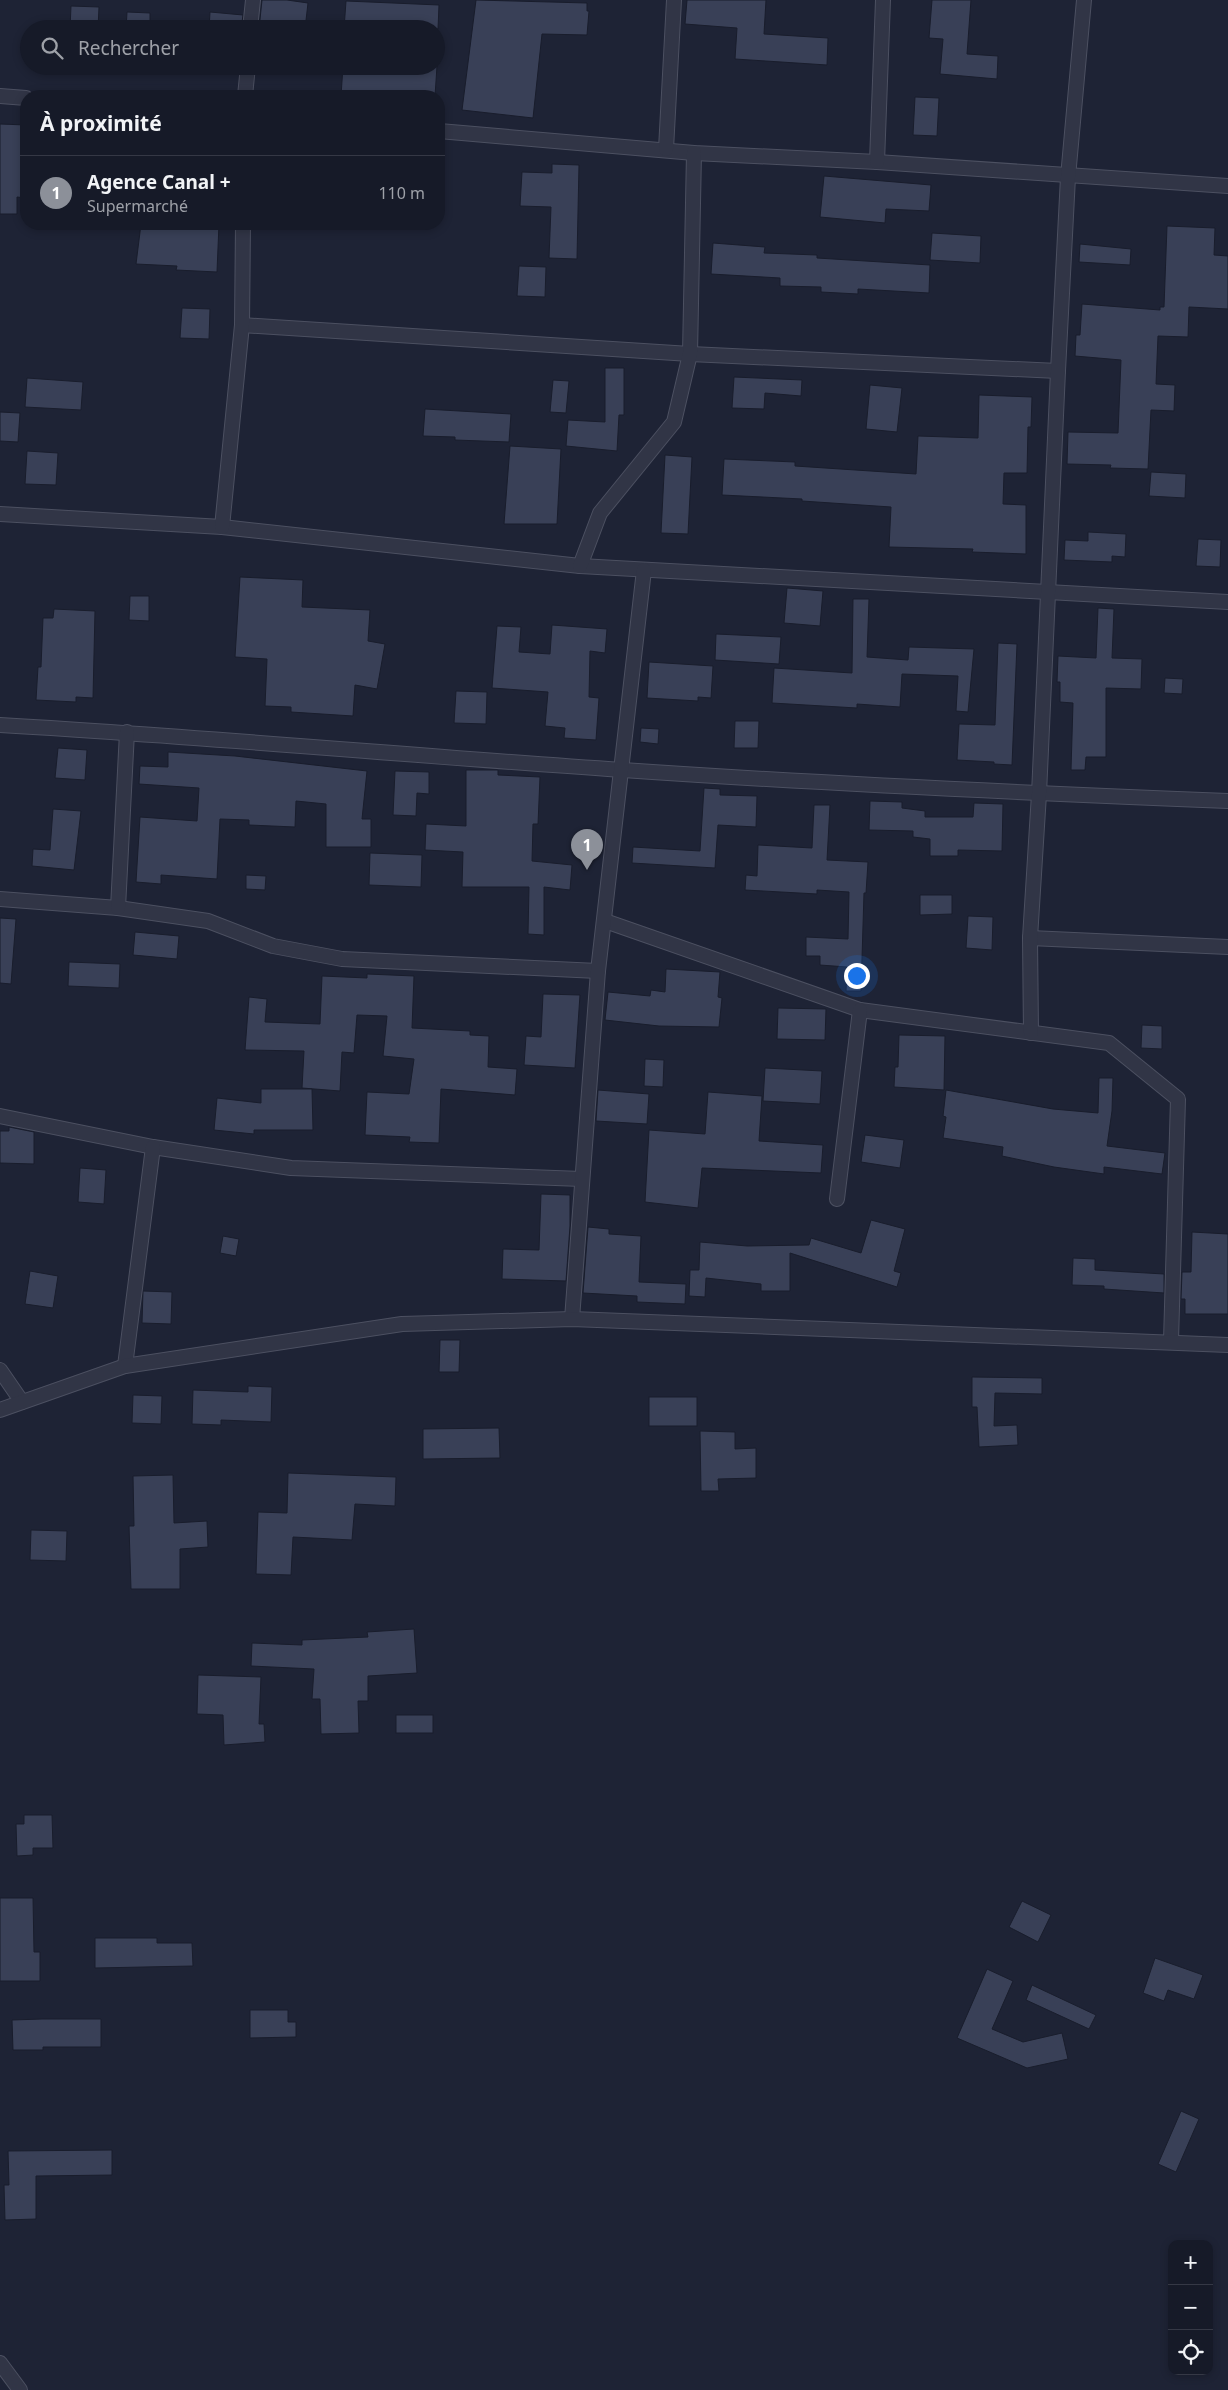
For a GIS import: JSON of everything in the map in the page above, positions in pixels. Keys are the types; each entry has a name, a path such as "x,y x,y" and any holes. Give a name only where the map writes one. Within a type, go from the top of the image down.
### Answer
{"street":[{"path":"251,20 253,0"},
{"path":"666,150 674,0"},
{"path":"877,162 882,0"},
{"path":"1031,1033 1030,938 1039,794 1068,176 1084,0"},
{"path":"246,90 247,75"},
{"path":"0,96 20,98"},
{"path":"445,132 694,152 877,162 1228,186"},
{"path":"580,566 600,513 674,422 690,354 694,152"},
{"path":"222,527 242,325 243,230"},
{"path":"242,325 690,354 1058,371"},
{"path":"0,514 222,527 580,566 1228,602"},
{"path":"572,1319 598,971 623,770 644,570"},
{"path":"0,725 127,732 623,770 1039,794 1228,801"},
{"path":"118,908 127,732"},
{"path":"0,899 118,908 208,921 273,946 342,959 598,971"},
{"path":"605,921 860,1010 1109,1043 1178,1099 1172,1341"},
{"path":"1030,938 1228,947"},
{"path":"837,1199 860,1010"},
{"path":"0,1116 153,1146 291,1168 582,1179"},
{"path":"125,1366 153,1146"},
{"path":"0,1410 125,1366 402,1324 572,1319 1172,1341 1228,1345"},
{"path":"0,1370 22,1402"},
{"path":"0,2363 20,2390"}],"building":[{"path":"262,0 287,0 308,3 306,20 260,20"},
{"path":"476,0 587,3 587,11 589,11 587,35 542,34 533,118 462,110"},
{"path":"687,0 766,0 764,34 828,38 827,65 735,59 737,28 685,24"},
{"path":"932,0 971,0 967,54 998,56 997,79 940,74 943,39 929,38"},
{"path":"346,1 439,5 438,20 345,20"},
{"path":"71,6 99,7 98,20 70,20"},
{"path":"127,12 150,13 150,20 127,20"},
{"path":"210,12 243,15 242,20 210,20"},
{"path":"342,75 436,75 435,90 341,90"},
{"path":"915,97 939,98 937,136 913,135"},
{"path":"0,124 20,125 20,197 17,197 17,214 0,214"},
{"path":"552,164 579,165 577,259 549,258 551,207 520,206 522,172 552,173"},
{"path":"824,176 931,185 929,211 886,209 885,223 820,217"},
{"path":"1167,226 1215,228 1214,255 1228,256 1228,309 1189,307 1188,337 1158,336 1156,384 1175,385 1174,411 1151,410 1148,469 1110,468 1111,465 1067,464 1068,432 1118,433 1121,360 1075,356 1076,335 1080,335 1082,304 1160,310 1160,307 1164,307"},
{"path":"140,230 219,230 217,272 176,270 177,266 136,264"},
{"path":"932,233 981,236 980,263 930,260"},
{"path":"713,243 765,247 764,253 817,255 817,258 930,265 929,293 858,289 858,294 821,292 821,287 780,286 780,278 711,274"},
{"path":"1080,244 1131,249 1130,265 1079,262"},
{"path":"519,266 546,267 545,297 517,296"},
{"path":"182,308 210,309 209,339 180,338"},
{"path":"605,368 624,368 624,415 619,415 617,451 566,446 568,420 605,422"},
{"path":"734,377 802,380 801,396 765,393 764,409 732,408"},
{"path":"27,378 83,382 81,410 25,407"},
{"path":"553,380 569,381 566,413 550,412"},
{"path":"870,385 902,388 897,432 866,429"},
{"path":"979,395 1032,397 1031,427 1028,427 1027,473 1004,473 1003,504 1026,505 1026,554 972,552 973,549 889,547 891,507 802,501 802,499 722,495 724,459 795,462 795,466 916,474 918,436 978,438"},
{"path":"425,409 511,414 509,442 455,440 455,437 423,436"},
{"path":"0,412 20,413 18,442 0,441"},
{"path":"510,446 561,449 557,524 504,524"},
{"path":"27,451 58,453 56,485 25,484"},
{"path":"665,455 692,457 688,534 661,533"},
{"path":"1151,472 1186,474 1185,498 1149,496"},
{"path":"1088,532 1126,534 1125,557 1112,556 1112,562 1064,560 1065,540 1088,541"},
{"path":"1198,539 1221,540 1220,567 1196,566"},
{"path":"240,577 303,580 302,607 370,610 368,641 385,644 377,689 355,685 353,716 291,712 291,707 265,706 267,659 235,657"},
{"path":"787,588 823,591 820,626 784,623"},
{"path":"130,596 149,596 149,621 129,620"},
{"path":"853,599 869,599 867,657 908,660 909,647 974,649 968,712 956,711 958,676 902,674 900,707 857,704 857,708 772,703 774,668 852,673"},
{"path":"1098,608 1114,609 1112,658 1142,659 1141,689 1106,688 1106,757 1086,757 1085,770 1071,770 1073,703 1060,702 1060,682 1057,682 1058,656 1096,658"},
{"path":"54,609 95,611 93,698 76,697 76,702 36,700 38,667 41,667 43,618 53,618"},
{"path":"552,625 607,629 605,653 590,651 589,697 599,698 596,740 564,738 565,728 545,726 548,692 492,688 497,626 521,627 519,652 550,654"},
{"path":"716,634 781,637 779,664 715,660"},
{"path":"998,643 1017,644 1012,765 957,760 959,724 995,725"},
{"path":"649,662 713,666 711,698 698,697 698,701 647,698"},
{"path":"1165,678 1183,679 1182,694 1164,693"},
{"path":"456,691 487,692 486,724 454,723"},
{"path":"735,721 759,721 758,748 734,748"},
{"path":"641,728 659,729 658,744 640,742"},
{"path":"58,748 87,750 85,780 55,778"},
{"path":"168,752 235,756 367,771 362,819 371,819 371,847 326,847 326,804 296,801 295,827 249,825 249,820 220,819 217,879 161,875 161,884 136,882 140,817 197,821 199,788 139,784 140,766 168,767"},
{"path":"466,770 498,770 498,775 540,777 538,824 533,824 532,861 572,865 570,890 544,887 544,935 528,934 529,887 462,887 463,852 425,850 426,824 466,826"},
{"path":"395,771 429,772 429,794 417,793 416,816 393,815"},
{"path":"704,788 720,789 720,795 757,796 756,827 718,825 715,868 632,863 633,847 700,851"},
{"path":"870,801 902,802 902,808 925,811 925,817 973,817 974,803 1003,804 1002,851 958,850 958,856 930,856 930,839 913,837 913,831 869,830"},
{"path":"814,805 830,805 827,860 868,862 866,893 864,893 861,991 846,991 847,967 820,965 820,956 806,956 806,937 848,939 849,892 817,890 817,894 745,890 746,875 757,876 758,845 812,848"},
{"path":"53,809 81,811 74,870 32,866 33,849 50,850"},
{"path":"370,853 422,855 421,887 369,885"},
{"path":"246,875 266,876 265,890 246,889"},
{"path":"920,895 952,895 952,914 920,915"},
{"path":"968,916 993,917 992,950 966,948"},
{"path":"0,918 16,919 11,984 0,983"},
{"path":"135,932 179,936 177,959 133,955"},
{"path":"69,962 120,964 119,988 68,986"},
{"path":"666,969 720,972 718,997 722,998 719,1027 659,1026 605,1020 608,992 650,996 651,990 665,992"},
{"path":"367,974 414,976 412,1028 470,1031 470,1035 489,1036 488,1067 517,1069 515,1095 441,1089 439,1143 409,1142 410,1137 365,1135 367,1092 409,1094 414,1059 383,1056 387,1016 357,1015 354,1053 342,1052 340,1091 302,1088 304,1051 245,1050 249,997 267,999 265,1022 320,1024 322,976 367,978"},
{"path":"543,994 580,995 575,1068 524,1065 526,1036 541,1037"},
{"path":"778,1008 826,1009 825,1040 777,1039"},
{"path":"1142,1025 1162,1026 1162,1049 1141,1048"},
{"path":"899,1035 945,1036 944,1090 894,1087 895,1067 898,1067"},
{"path":"645,1059 664,1060 663,1087 644,1086"},
{"path":"765,1068 822,1071 820,1104 763,1101"},
{"path":"1099,1078 1113,1078 1112,1111 1107,1146 1165,1153 1162,1174 1104,1167 1104,1174 1054,1167 1002,1156 1003,1147 943,1138 946,1117 943,1116 946,1090 1053,1109 1098,1113"},
{"path":"261,1089 312,1089 313,1130 254,1130 254,1134 214,1130 217,1098 261,1103"},
{"path":"598,1090 649,1094 647,1124 596,1121"},
{"path":"708,1092 762,1096 759,1141 823,1145 821,1173 702,1168 698,1208 645,1202 649,1130 705,1134"},
{"path":"9,1127 34,1132 34,1164 0,1163 0,1131 9,1131"},
{"path":"865,1135 904,1140 900,1168 861,1162"},
{"path":"80,1168 106,1170 104,1204 78,1202"},
{"path":"541,1194 570,1195 566,1281 502,1279 503,1249 539,1250"},
{"path":"871,1220 905,1229 894,1271 901,1273 897,1287 790,1253 790,1291 761,1291 761,1284 706,1278 705,1297 689,1296 690,1270 699,1270 700,1242 747,1246 809,1245 811,1238 861,1253"},
{"path":"588,1227 609,1229 609,1234 641,1236 639,1282 686,1284 685,1304 637,1302 637,1296 583,1293"},
{"path":"1192,1232 1228,1234 1228,1314 1185,1314 1185,1299 1181,1299 1182,1272 1191,1272"},
{"path":"223,1236 239,1239 236,1256 220,1253"},
{"path":"1073,1258 1095,1259 1095,1270 1164,1274 1164,1293 1104,1289 1104,1286 1072,1285"},
{"path":"30,1271 58,1276 53,1308 25,1304"},
{"path":"143,1291 172,1292 171,1324 142,1323"},
{"path":"440,1340 460,1340 459,1372 439,1372"},
{"path":"972,1377 1042,1378 1042,1394 995,1393 994,1426 1017,1425 1018,1445 979,1447 977,1407 972,1407"},
{"path":"248,1386 272,1387 271,1422 221,1420 221,1425 192,1424 193,1390 248,1392"},
{"path":"133,1395 162,1396 161,1424 132,1423"},
{"path":"649,1397 697,1397 697,1426 649,1426"},
{"path":"499,1428 500,1458 423,1459 423,1429"},
{"path":"700,1431 735,1432 735,1449 756,1448 756,1478 718,1479 719,1491 701,1491"},
{"path":"288,1473 396,1477 395,1506 355,1504 352,1540 293,1537 291,1575 256,1574 258,1512 287,1513"},
{"path":"173,1475 174,1523 207,1521 208,1547 180,1549 180,1589 131,1589 129,1526 134,1526 133,1476"},
{"path":"31,1530 67,1531 66,1561 30,1560"},
{"path":"414,1629 417,1673 368,1676 368,1701 358,1701 359,1733 321,1734 320,1699 312,1699 314,1669 251,1666 252,1643 302,1645 302,1640 368,1637 367,1632"},
{"path":"198,1675 261,1677 259,1724 264,1724 265,1742 224,1745 223,1715 197,1714"},
{"path":"396,1715 433,1715 433,1733 396,1733"},
{"path":"24,1815 52,1815 53,1848 33,1848 33,1855 17,1856 16,1824 24,1824"},
{"path":"0,1898 33,1898 34,1952 40,1952 40,1981 0,1981"},
{"path":"1022,1901 1051,1915 1038,1942 1009,1927"},
{"path":"95,1938 157,1938 157,1943 192,1943 193,1966 95,1968"},
{"path":"1155,1958 1203,1975 1194,1999 1168,1990 1164,2001 1143,1993"},
{"path":"987,1969 1013,1981 992,2029 1023,2042 1062,2033 1068,2059 1027,2068 957,2038"},
{"path":"1032,1985 1096,2015 1089,2029 1026,2000"},
{"path":"250,2010 288,2010 288,2022 296,2022 296,2037 250,2038"},
{"path":"101,2019 101,2047 43,2047 43,2050 13,2050 12,2020"},
{"path":"1181,2111 1199,2119 1176,2172 1158,2164"},
{"path":"112,2150 112,2175 36,2176 36,2219 5,2220 4,2185 9,2185 8,2151"}],"place":[{"name":"Agence Canal +","path":"587,870"}]}
